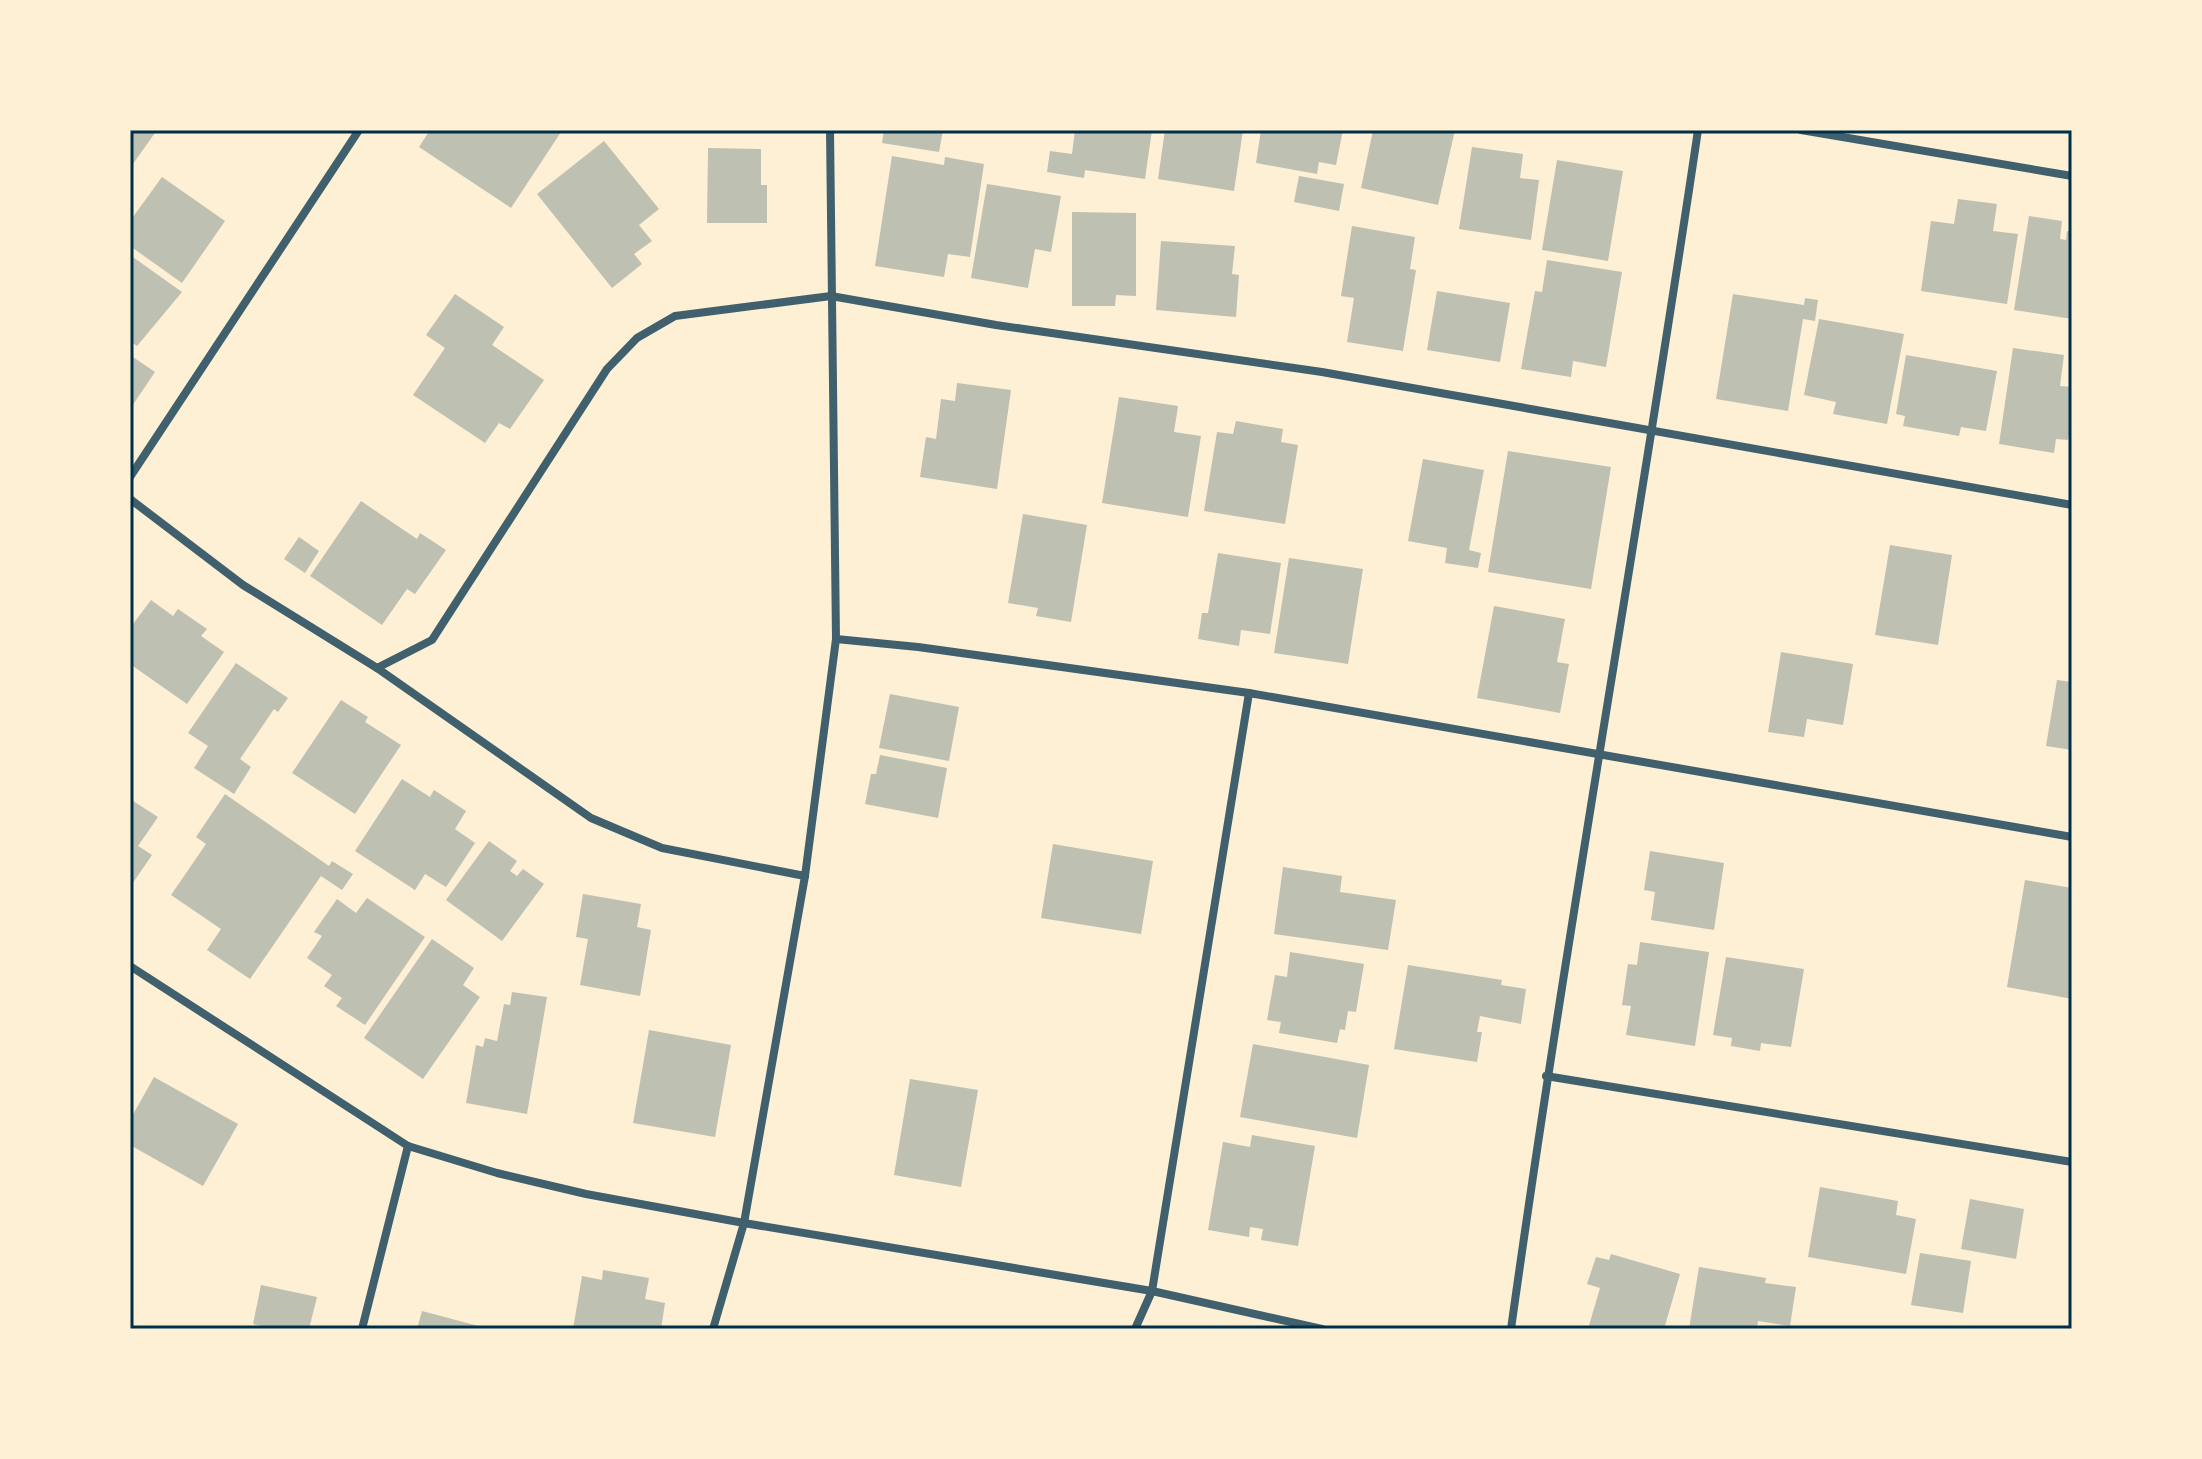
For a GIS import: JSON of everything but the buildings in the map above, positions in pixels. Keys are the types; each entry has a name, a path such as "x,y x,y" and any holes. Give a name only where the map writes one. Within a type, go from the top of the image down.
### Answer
{"street":[{"path":"130,477 359,130"},
{"path":"713,1329 744,1223 805,876 836,639 830,130"},
{"path":"1511,1329 1546,1076 1653,432 1698,130"},
{"path":"1801,130 2072,176"},
{"path":"377,668 432,640 607,369 637,338 675,316 831,296 996,325 1322,372 2072,505"},
{"path":"130,499 243,585 377,668 591,818 662,848 805,876"},
{"path":"836,639 918,647 1249,693 2072,837"},
{"path":"1135,1329 1152,1291 1249,693"},
{"path":"130,966 408,1146 497,1173 586,1194 1152,1291 1322,1329"},
{"path":"1546,1076 2072,1162"},
{"path":"362,1329 408,1146"}]}
